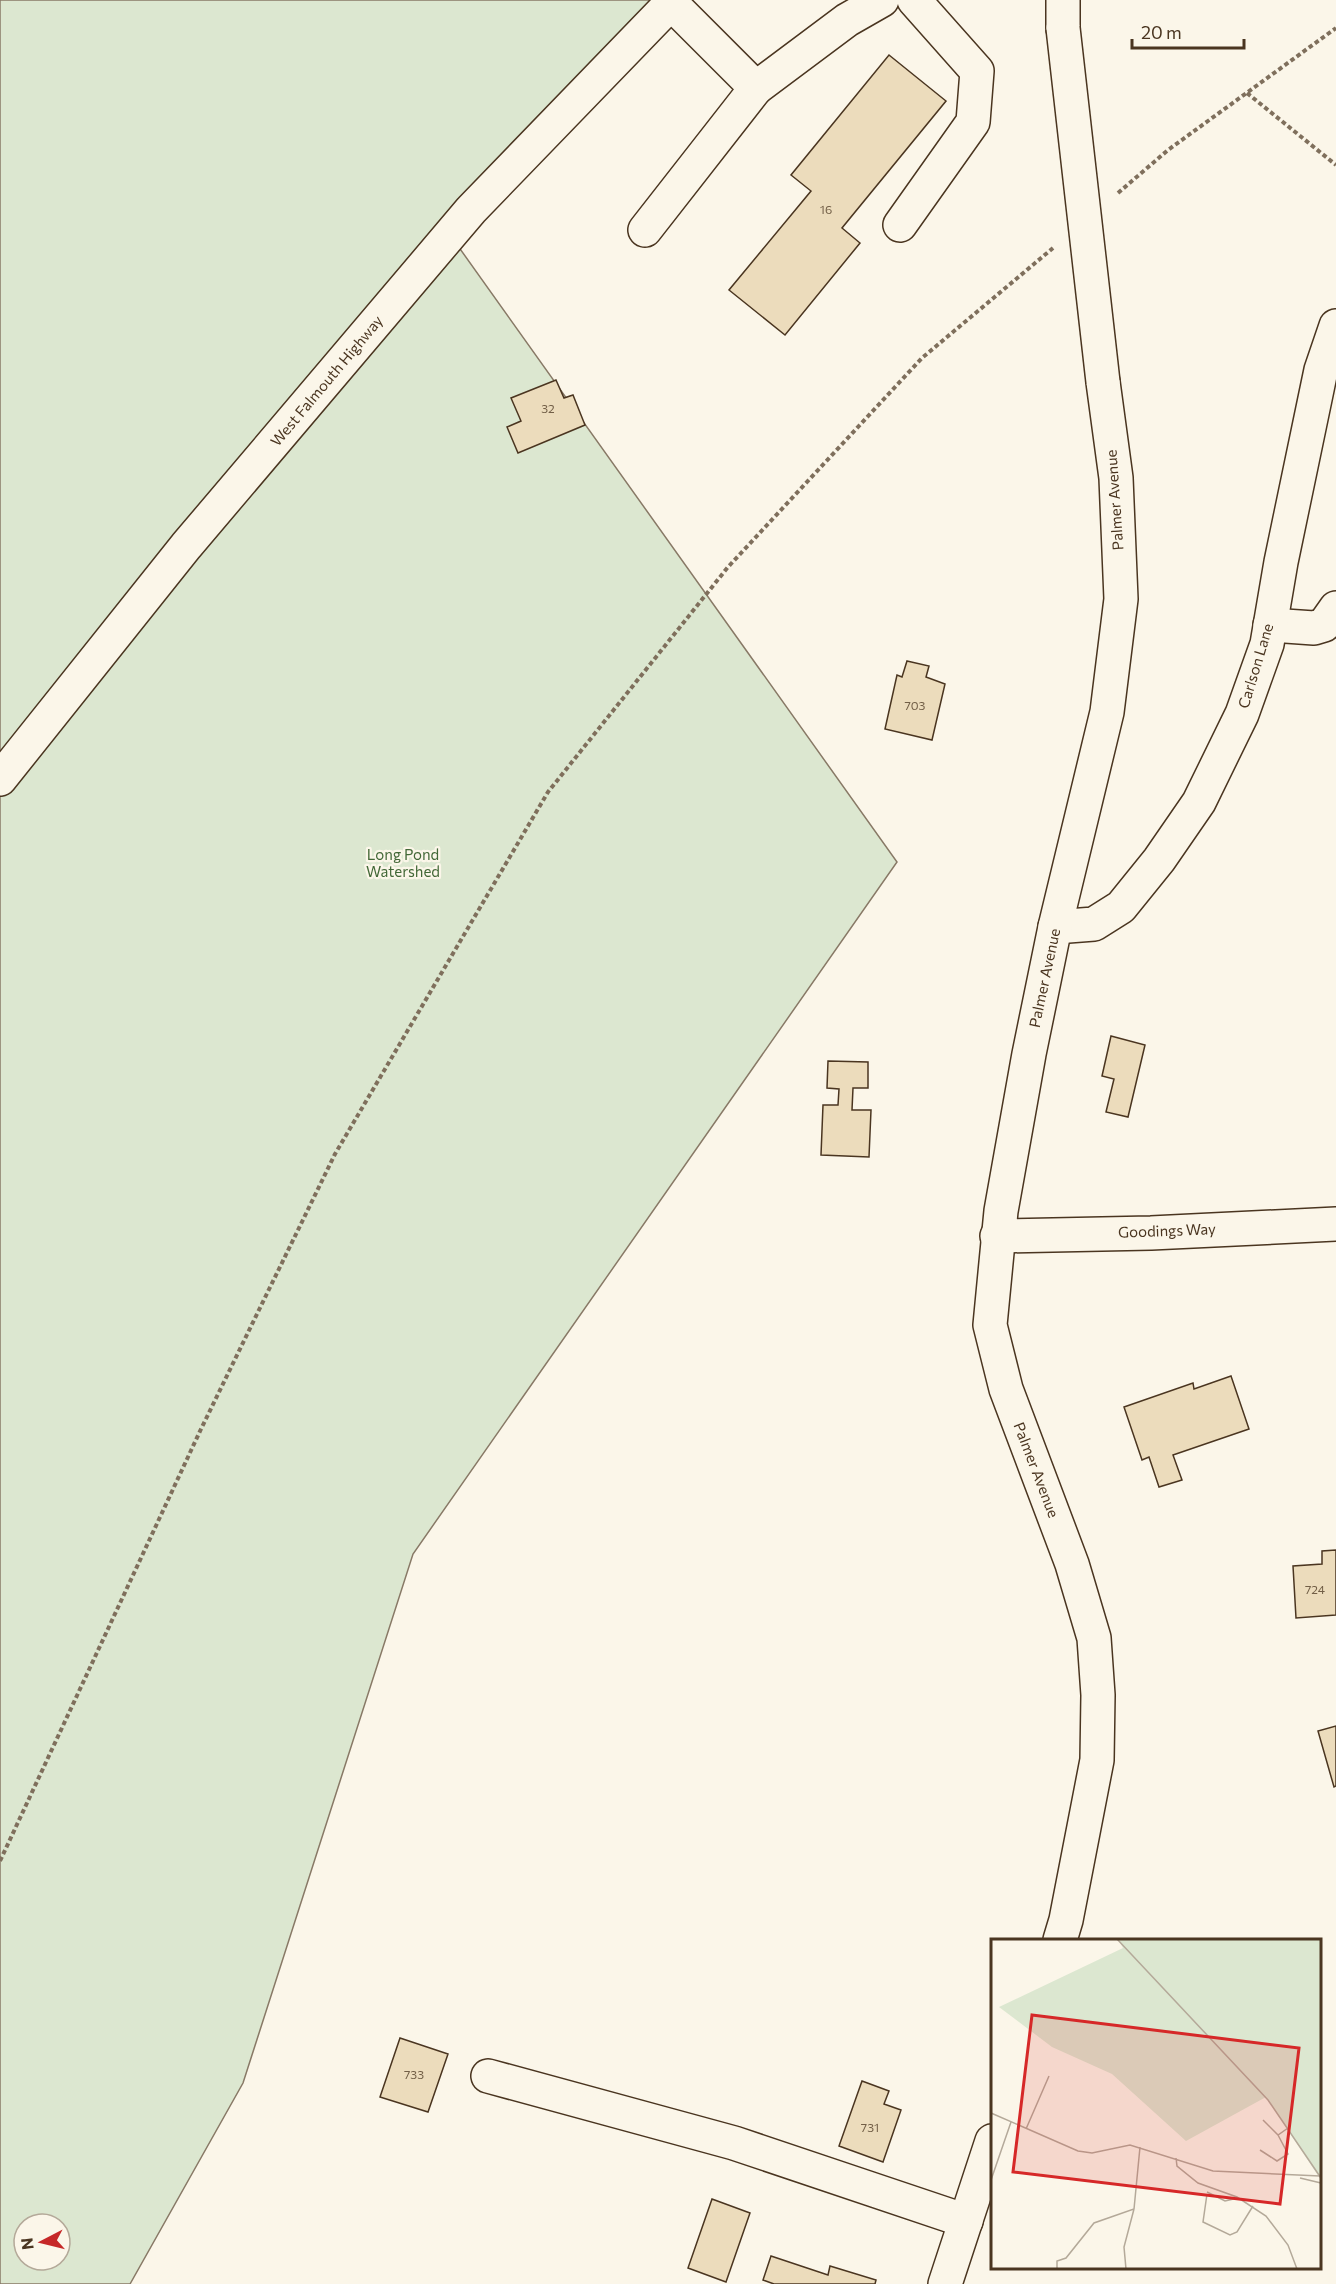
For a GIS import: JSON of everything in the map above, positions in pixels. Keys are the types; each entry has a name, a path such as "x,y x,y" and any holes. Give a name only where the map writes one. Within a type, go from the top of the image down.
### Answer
{"main road":[{"path":"645,230 756,88 848,20 882,0"},
{"path":"900,225 974,122 977,71 914,0"},
{"path":"672,1 756,88"},
{"name":"West Falmouth Highway","path":"0,779 186,546 471,210 672,1"},
{"name":"Palmer Avenue","path":"1061,1939 1097,1760 1098,1695 1094,1638 1072,1564 1006,1389 990,1325 997,1236 1029,1054 1055,927 1107,712 1120,599 1116,478 1103,382 1063,14"},
{"name":"Carlson Lane","path":"1055,927 1094,924 1121,907 1160,860 1199,802 1242,714 1266,644 1281,562 1330,369 1336,326"},
{"path":"1270,625 1314,628 1332,620"},
{"name":"Goodings Way","path":"997,1236 1151,1233 1336,1224"},
{"path":"488,2076 734,2143 966,2221"},
{"path":"945,2284 991,2147"}],"path":[{"path":"1113,197 1168,150 1336,28"},
{"path":"1247,93 1336,165"},
{"path":"0,1861 201,1429 335,1154 548,792 728,567 922,358 1059,243"}],"green space":[{"name":"Long Pond Watershed","path":"0,0 674,0 448,232 897,862 413,1554 243,2083 130,2284 0,2284"}],"building":[{"path":"889,55 946,101 842,228 860,243 785,335 729,290 811,191 791,175"},
{"path":"556,380 564,398 573,395 585,425 518,453 507,427 521,421 511,398"},
{"path":"907,661 929,666 926,677 945,684 932,740 885,729 897,675 902,677"},
{"path":"1111,1036 1145,1045 1128,1117 1106,1112 1114,1079 1102,1076"},
{"path":"828,1061 868,1062 868,1088 853,1088 852,1110 871,1110 869,1157 821,1155 823,1105 838,1105 839,1089 827,1088"},
{"path":"1231,1376 1249,1429 1173,1455 1182,1480 1159,1487 1149,1457 1142,1460 1124,1407 1193,1383 1194,1389"},
{"path":"1336,1550 1336,1615 1296,1618 1293,1566 1322,1564 1322,1551"},
{"path":"1336,1726 1336,1786 1334,1787 1318,1731"},
{"path":"400,2038 448,2054 428,2112 380,2097"},
{"path":"862,2081 889,2091 884,2104 901,2110 883,2162 839,2146"},
{"path":"712,2199 750,2213 726,2282 688,2268"},
{"path":"771,2256 828,2275 830,2266 876,2280 875,2284 774,2284 763,2280"}]}
